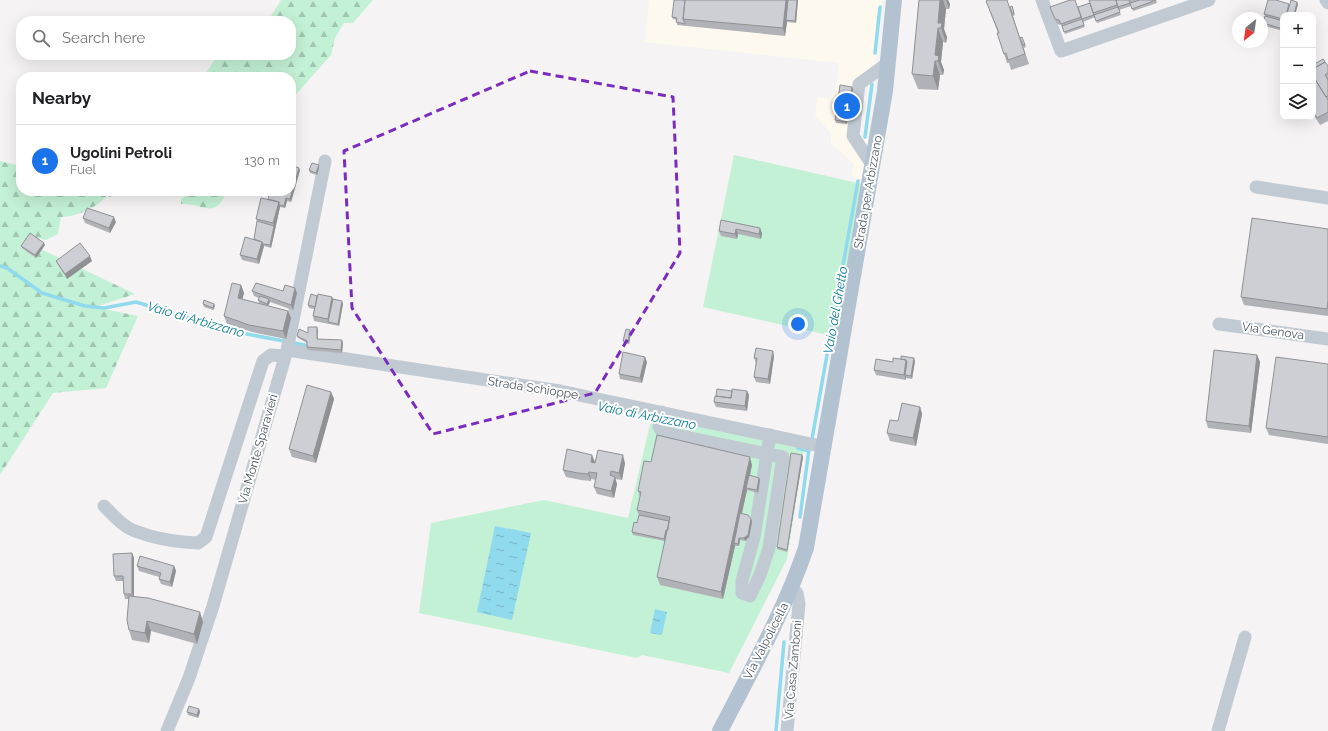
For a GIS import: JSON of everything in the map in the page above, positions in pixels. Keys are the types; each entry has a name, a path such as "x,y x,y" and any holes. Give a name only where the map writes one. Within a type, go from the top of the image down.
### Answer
{"main road":[{"name":"Strada per Arbizzano","path":"806,548 825,447 885,91 894,0"},
{"name":"Via Valpolicella","path":"720,731 778,620 792,588 806,548"}],"street":[{"path":"1042,0 1061,51 1209,0"},
{"path":"872,166 853,136 859,84 888,63"},
{"name":"Via Monte Sparavieri","path":"167,731 189,678 213,606 286,353 325,161"},
{"path":"1256,188 1328,198"},
{"name":"Via Genova","path":"1219,324 1328,339"},
{"name":"Strada Schioppe","path":"104,506 118,520 137,532 185,543 198,543 206,537 263,361 271,355 286,353 560,391 662,412 769,443 825,447"},
{"path":"662,412 659,427 662,432 769,443 783,457 769,548 750,596 742,593 742,581 754,537 769,443"},
{"name":"Via Casa Zamboni","path":"787,731 799,604 797,593 792,588"},
{"path":"1218,731 1245,637"}],"highlighted area":[{"path":"530,71 673,97 680,253 595,393 433,434 352,308 344,151"}],"shaded area":[{"path":"649,0 882,0 874,84 865,87 858,136 869,138 863,183 857,181 852,175 853,163 831,144 831,133 815,116 818,96 828,99 836,89 839,63 645,42"}],"green space":[{"path":"281,0 373,0 353,23 344,23 335,38 331,55 296,94 296,72 206,72 215,60 296,60 296,16 271,16"},
{"path":"734,155 862,184 837,337 703,307"},
{"path":"0,161 16,165 16,196 106,196 95,206 82,213 61,217 58,234 46,240 33,237 24,241 135,294 95,307 138,316 106,388 53,393 0,475"},
{"path":"186,196 224,196 218,206 213,208 181,204 181,199"},
{"path":"652,416 804,449 787,559 729,673 642,655 637,658 419,613 431,523 544,500 628,518"}],"water":[{"path":"495,526 531,533 512,620 477,612"},
{"path":"655,609 667,612 662,635 650,633"}],"building":[{"path":"674,0 685,0 683,19 685,24 676,22 677,18 672,17"},
{"path":"685,0 786,0 783,28 683,19"},
{"path":"788,0 797,0 795,21 786,20"},
{"path":"919,0 940,0 938,23 942,23 941,28 938,28 935,55 939,56 938,61 935,61 933,76 912,74"},
{"path":"1007,0 1025,54 1008,60 1006,53 1004,54 997,33 999,33 986,1"},
{"path":"1070,0 1075,0 1081,17 1061,24 1059,20 1055,19 1050,7"},
{"path":"1089,0 1116,0 1117,5 1093,13"},
{"path":"1116,0 1129,0 1130,3 1118,7"},
{"path":"1140,0 1156,0 1132,9 1130,3"},
{"path":"1268,0 1276,0 1289,4 1287,12 1280,12 1280,18 1268,15 1268,12 1265,12"},
{"path":"1291,0 1297,2 1295,12 1288,12"},
{"path":"1090,3 1094,15 1082,19 1078,7"},
{"path":"1012,6 1014,13 1012,13 1010,7"},
{"path":"1118,7 1120,12 1096,21 1094,15"},
{"path":"1268,17 1280,20 1280,28 1268,24"},
{"path":"1082,19 1084,25 1064,32 1062,26"},
{"path":"1022,37 1025,45 1023,45 1020,38"},
{"path":"1323,59 1325,62 1316,67 1316,63"},
{"path":"1325,62 1328,66 1328,73 1325,75 1328,80 1328,96 1326,97 1316,81 1316,67"},
{"path":"1316,81 1328,100 1328,112 1317,118"},
{"path":"840,85 852,87 846,122 835,120"},
{"path":"312,163 319,165 316,173 309,170"},
{"path":"296,167 299,168 296,178"},
{"path":"269,196 291,196 290,199 286,198 284,206 279,205 279,202 268,199"},
{"path":"261,198 279,202 273,223 256,219"},
{"path":"87,208 114,217 109,228 83,218"},
{"path":"1252,218 1328,229 1327,309 1241,297"},
{"path":"721,220 760,228 759,234 736,229 735,234 719,231"},
{"path":"257,221 274,226 270,245 263,244 262,242 254,239"},
{"path":"30,233 44,243 35,255 21,246"},
{"path":"245,237 262,242 257,259 240,255"},
{"path":"80,243 90,256 65,274 56,261"},
{"path":"232,283 241,285 238,298 288,311 283,331 249,325 224,316"},
{"path":"256,283 283,291 285,285 295,288 291,305 252,291"},
{"path":"311,294 317,296 315,307 308,305"},
{"path":"318,294 332,297 328,319 313,316"},
{"path":"260,296 269,299 267,304 258,300"},
{"path":"333,299 342,301 338,324 328,322"},
{"path":"204,300 214,304 213,308 203,304"},
{"path":"308,327 317,327 317,339 342,340 341,350 307,347 307,341 297,336 299,329 308,333"},
{"path":"626,329 630,330 628,342 623,341"},
{"path":"756,348 773,351 768,379 754,377 757,358 754,358"},
{"path":"1214,350 1257,355 1249,426 1206,421"},
{"path":"623,352 645,357 640,378 619,374"},
{"path":"901,356 914,358 911,376 905,375 907,362 906,360 901,359"},
{"path":"1276,357 1328,364 1328,437 1266,428"},
{"path":"893,358 906,360 904,375 874,370 876,359 893,362"},
{"path":"307,385 331,392 313,456 289,449"},
{"path":"717,389 732,391 731,398 716,396"},
{"path":"732,389 747,391 745,406 714,402 715,396 731,398"},
{"path":"902,403 920,407 913,438 887,433 890,420 898,421"},
{"path":"657,435 750,457 721,592 657,577 670,517 637,510 641,492 638,491 644,461 651,462"},
{"path":"567,449 592,455 591,462 595,463 598,450 623,455 619,473 611,471 610,475 615,477 611,491 594,487 597,473 589,472 588,474 563,470"},
{"path":"791,453 802,455 787,550 777,547"},
{"path":"749,475 759,478 757,490 746,488"},
{"path":"740,513 748,515 751,519 748,535 744,538 739,538 738,544 734,543"},
{"path":"639,515 669,521 668,530 666,530 664,539 632,532 634,522 637,523"},
{"path":"132,553 132,594 124,594 123,576 114,576 113,554"},
{"path":"140,556 174,566 170,582 159,579 161,573 137,566"},
{"path":"129,596 148,598 200,612 194,634 147,621 145,633 129,630 127,620"},
{"path":"189,706 199,709 197,715 187,712"}],"waterway":[{"name":"Vaio del Ghetto","path":"875,53 880,7"},
{"name":"Vaio del Ghetto","path":"865,137 872,84"},
{"name":"Vaio del Ghetto","path":"812,439 858,181"},
{"name":"Vaio di Arbizzano","path":"0,266 7,268 42,293 85,306 104,308 136,302 236,332 310,346"},
{"name":"Vaio di Arbizzano","path":"798,448 809,451"},
{"name":"Vaio del Ghetto","path":"800,517 809,449"},
{"name":"Vaio del Ghetto","path":"776,731 784,642"}],"place":[{"name":"Ugolini Petroli","path":"847,106"}]}
